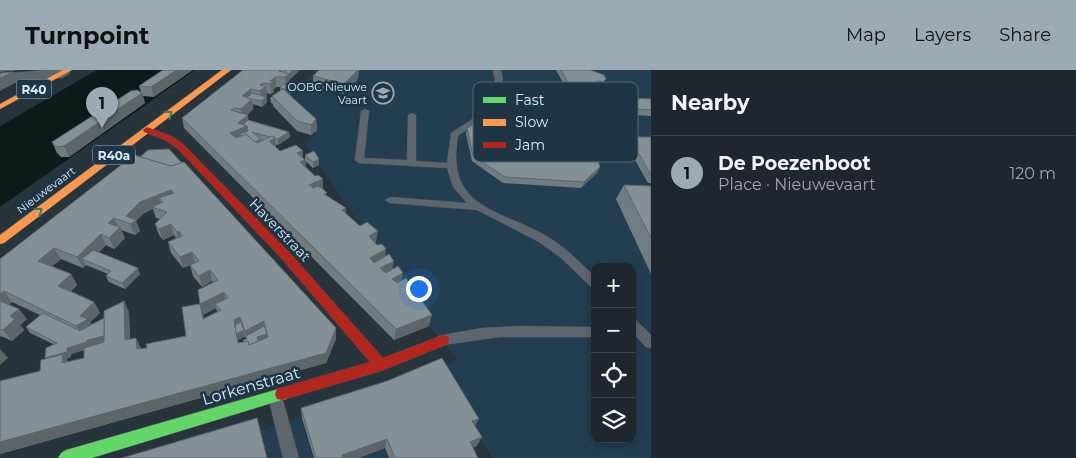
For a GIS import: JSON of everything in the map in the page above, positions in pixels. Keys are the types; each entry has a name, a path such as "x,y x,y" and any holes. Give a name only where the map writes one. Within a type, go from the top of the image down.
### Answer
{"street":[{"name":"Nieuwevaart","path":"0,240 227,70"},
{"path":"0,79 65,72"},
{"name":"R40","path":"0,107 65,72"},
{"name":"Haverstraat","path":"147,130 168,138 180,146 285,255 381,365"},
{"name":"Lorkenstraat","path":"66,458 381,365 443,340"}],"lane":[{"path":"497,70 501,82"},
{"path":"365,111 358,160 452,166"},
{"path":"410,163 412,115"},
{"path":"473,121 454,135 450,157 458,188 479,207 543,239 576,264 591,280"},
{"path":"390,200 479,207"},
{"path":"443,340 467,333 503,330 591,332"},
{"path":"636,330 651,344"},
{"path":"275,396 291,458"}],"shaded area":[{"path":"97,70 195,70 0,207 0,126"},
{"path":"316,70 651,70 651,458 492,458 438,369 457,359 429,326 373,244 376,242 366,233 304,143 316,130 284,99"},
{"path":"364,399 389,458 168,458"}],"building":[{"path":"163,70 177,70 151,87 139,86"},
{"path":"243,70 281,70 279,71 289,74 285,77 276,77 270,81 273,82 270,84 263,83 260,85 266,86 260,91 251,89 242,96 252,99 241,109 234,108 231,110 248,115 238,123 247,126 230,133 236,138 246,134 257,143 272,136 275,138 269,141 280,151 296,145 303,151 297,153 305,160 300,162 315,176 318,175 323,179 309,185 313,188 318,186 323,189 327,193 324,194 346,208 342,210 360,226 367,222 378,231 369,236 377,245 382,244 386,249 370,258 374,263 389,254 394,261 380,268 386,273 398,266 403,273 392,279 397,283 406,278 432,315 396,329 182,118"},
{"path":"286,70 293,70 289,74 284,72"},
{"path":"319,70 358,70 344,84 313,76"},
{"path":"561,70 590,70 604,75 606,79 603,82 568,82"},
{"path":"13,72 0,78 0,73"},
{"path":"284,84 292,86 288,90 280,88"},
{"path":"283,89 316,119 311,125 297,121 272,96"},
{"path":"137,90 142,93 64,146 56,147 52,142 131,91"},
{"path":"252,93 266,97 261,101 247,98"},
{"path":"638,98 651,99 651,110 638,109"},
{"path":"248,120 289,132 278,139 252,132 261,139 255,142 246,134 242,136 240,134 248,131 247,126 243,125"},
{"path":"473,125 473,156 467,128"},
{"path":"638,136 651,137 651,175 639,154"},
{"path":"169,149 182,163 171,166 140,157 148,150"},
{"path":"314,151 319,159 313,162 305,155"},
{"path":"134,155 171,166 184,162 336,328 326,353 0,442 0,381 40,371 41,360 63,354 62,363 84,358 84,348 104,342 104,311 124,301 125,340 136,338 137,349 147,348 146,344 186,336 182,307 200,304 198,290 218,280 210,270 199,276 190,265 199,261 192,252 180,257 168,242 182,236 179,231 177,232 171,224 159,229 155,224 167,212 152,207 163,202 159,198 174,193 171,190 140,202 126,216 136,220 131,224 114,218 108,223 120,227 109,238 101,234 77,257 54,248 38,261 71,274 58,286 94,302 80,316 88,319 76,326 4,291 0,294 0,259","holes":["224,292 228,298 215,304 221,310 203,319 200,304","240,317 245,331 264,321 268,337 249,345 248,341 238,343 234,320"]},
{"path":"482,162 598,162 600,167 584,182 505,177"},
{"path":"624,185 651,186 651,238"},
{"path":"93,250 138,268 122,283 106,276 111,271 82,259"},
{"path":"0,301 19,309 10,316 15,319 3,330 0,329"},
{"path":"43,313 80,331 104,318 104,336 87,340 87,342 67,348 67,352 45,358 46,348 57,343 26,327"},
{"path":"241,322 244,330 236,334 235,325"},
{"path":"264,326 267,334 257,337 258,341 249,345 248,341 244,342 243,340 247,339 246,336"},
{"path":"442,358 479,419 472,421 482,437 470,442 478,458 395,458 387,439 342,455 343,458 316,458 301,408 387,381"},
{"path":"257,418 267,458 122,458"}],"traffic: fast":[{"path":"66,458 282,394"}],"traffic: slow":[{"path":"0,107 68,70"},
{"path":"0,240 227,70"}],"traffic: jam":[{"path":"147,130 168,138 180,146 285,255 381,365"},
{"path":"282,394 381,365 443,340"}],"place":[{"name":"OOBC Nieuwe Vaart","path":"383,93"},
{"name":"De Poezenboot","path":"102,128"}]}
